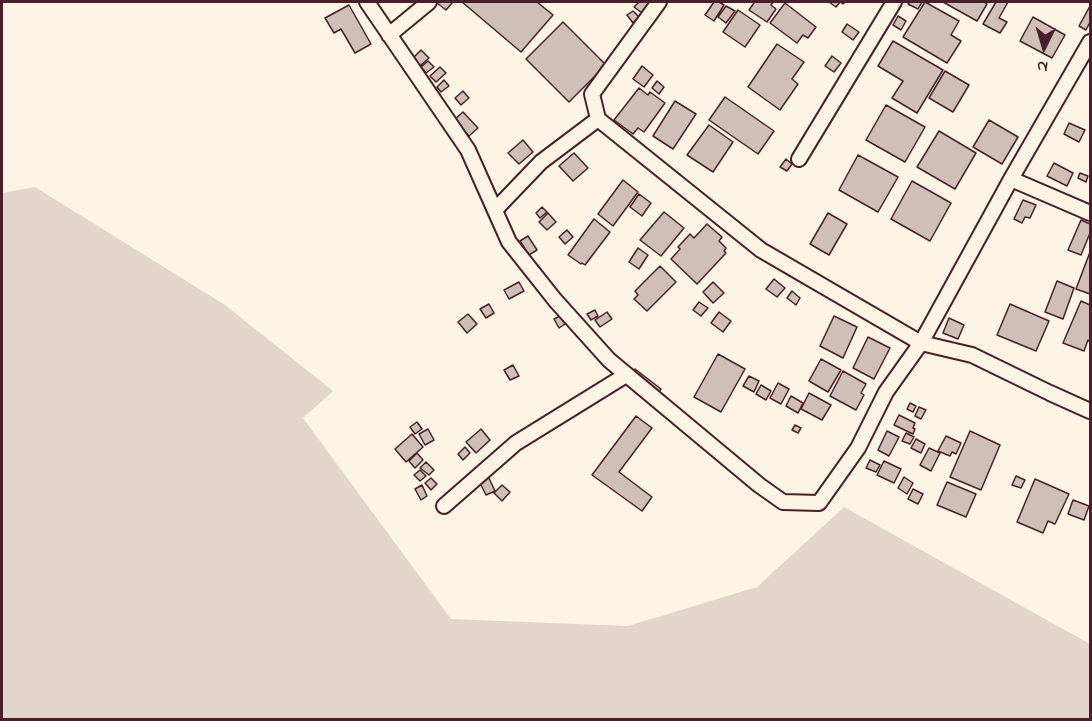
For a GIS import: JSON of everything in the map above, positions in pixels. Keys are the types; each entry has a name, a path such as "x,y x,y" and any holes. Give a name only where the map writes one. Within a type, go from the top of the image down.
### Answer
{"street":[{"path":"367,2 468,150 509,242 555,300 609,360 750,478 783,502 819,503 858,448 886,392 921,344 1011,179 1090,42"},
{"path":"389,35 429,2"},
{"path":"659,2 592,94 598,119 760,250 921,344 972,356 1090,411"},
{"path":"799,159 894,2"},
{"path":"495,210 541,162 598,119"},
{"path":"1011,179 1090,213"},
{"path":"444,506 516,443 626,375"}],"shaded area":[{"path":"35,187 225,305 333,391 303,418 451,619 628,626 757,587 844,507 1090,644 1090,719 2,719 2,193"}],"building":[{"path":"438,2 453,2 446,10"},
{"path":"462,2 537,2 553,15 521,52"},
{"path":"639,2 651,2 642,13 634,7"},
{"path":"714,2 724,5 714,21 705,15"},
{"path":"751,2 773,2 771,5 776,9 767,22 749,10 754,3"},
{"path":"829,2 840,2 836,7"},
{"path":"922,2 918,9 908,4"},
{"path":"925,2 959,21 951,35 961,41 947,63 903,37"},
{"path":"943,2 984,2 987,4 977,21"},
{"path":"996,2 1008,2 999,18 1007,22 1000,33 983,24"},
{"path":"785,3 816,27 808,38 803,35 797,43 770,23"},
{"path":"349,5 371,44 355,53 341,29 334,33 325,18"},
{"path":"726,6 735,11 726,23 718,17"},
{"path":"1090,6 1090,22 1086,30 1079,26"},
{"path":"738,10 760,25 745,47 723,32"},
{"path":"633,11 639,17 633,23 627,15"},
{"path":"898,16 906,21 901,30 893,25"},
{"path":"1033,17 1065,35 1052,58 1020,41"},
{"path":"563,22 606,65 569,102 526,59"},
{"path":"847,24 859,32 853,40 842,32"},
{"path":"893,41 943,70 917,113 892,98 903,81 878,66"},
{"path":"777,44 804,62 792,79 798,84 780,110 748,87"},
{"path":"421,50 429,58 420,66 412,59"},
{"path":"832,56 841,63 834,72 825,66"},
{"path":"428,61 434,67 426,73 421,67"},
{"path":"642,66 653,75 644,87 633,79"},
{"path":"440,67 446,73 436,82 430,76"},
{"path":"945,71 969,85 953,112 929,98"},
{"path":"444,80 449,86 441,92 437,87"},
{"path":"657,81 664,87 659,94 652,88"},
{"path":"639,88 648,95 650,92 665,103 644,132 638,128 633,134 614,120"},
{"path":"463,91 469,98 461,105 455,98"},
{"path":"725,97 774,131 758,154 709,120"},
{"path":"675,101 696,114 673,149 653,136"},
{"path":"886,105 925,127 905,162 866,140"},
{"path":"463,112 478,128 469,136 454,120"},
{"path":"989,120 1018,137 1002,164 973,147"},
{"path":"1069,123 1085,130 1079,142 1064,134"},
{"path":"709,125 733,142 713,172 687,155"},
{"path":"939,131 976,153 955,189 917,167"},
{"path":"523,140 533,152 519,164 508,153"},
{"path":"574,153 588,168 573,181 559,166"},
{"path":"858,155 898,177 878,212 839,190"},
{"path":"786,159 792,164 787,171 780,167"},
{"path":"1054,163 1073,173 1067,186 1047,176"},
{"path":"1080,173 1088,176 1086,182 1078,178"},
{"path":"623,180 638,192 613,226 598,214"},
{"path":"912,181 951,203 930,241 891,219"},
{"path":"639,194 651,203 642,216 630,207"},
{"path":"1023,200 1036,205 1030,218 1025,217 1022,223 1014,219"},
{"path":"542,207 547,212 540,218 536,213"},
{"path":"664,212 684,228 661,256 640,240"},
{"path":"548,213 556,222 547,230 539,222"},
{"path":"828,213 847,224 829,255 810,244"},
{"path":"594,219 610,232 585,265 568,255"},
{"path":"1081,220 1090,224 1090,233 1081,255 1068,250"},
{"path":"707,224 722,237 719,241 726,248 724,251 726,253 697,284 671,259 690,234 694,238"},
{"path":"567,230 573,237 565,244 559,237"},
{"path":"528,236 537,250 529,255 520,241"},
{"path":"638,248 648,255 639,269 629,262"},
{"path":"1090,252 1090,294 1076,289"},
{"path":"660,266 676,282 647,311 634,299 638,295 635,291"},
{"path":"774,279 785,288 777,297 766,289"},
{"path":"1057,281 1074,288 1063,319 1045,312"},
{"path":"519,282 524,291 509,299 504,290"},
{"path":"713,282 724,293 713,303 703,292"},
{"path":"792,291 800,298 796,305 787,298"},
{"path":"1081,301 1090,305 1090,342 1088,340 1084,351 1063,343"},
{"path":"699,302 708,308 701,316 693,310"},
{"path":"489,304 494,313 486,318 480,309"},
{"path":"1010,304 1049,321 1036,351 997,335"},
{"path":"595,310 598,316 591,320 587,314"},
{"path":"607,312 612,319 600,327 595,320"},
{"path":"719,312 731,321 723,332 711,323"},
{"path":"468,314 477,324 467,333 458,322"},
{"path":"560,316 565,324 559,328 554,319"},
{"path":"834,316 857,327 843,358 820,346"},
{"path":"949,318 964,325 958,339 943,333"},
{"path":"868,337 890,348 874,379 853,368"},
{"path":"718,354 745,369 721,412 694,397"},
{"path":"821,359 841,370 828,392 809,381"},
{"path":"513,365 519,376 510,380 504,370"},
{"path":"635,369 661,389 656,395 630,375"},
{"path":"843,371 866,384 861,393 864,395 856,410 830,396"},
{"path":"749,376 759,381 754,392 743,386"},
{"path":"778,383 789,389 781,404 770,398"},
{"path":"761,385 771,391 766,400 756,394"},
{"path":"809,393 831,405 822,420 801,409"},
{"path":"791,396 803,403 798,413 786,406"},
{"path":"910,403 916,406 913,412 907,409"},
{"path":"919,407 926,410 921,419 915,416"},
{"path":"899,415 915,423 913,434 894,425"},
{"path":"636,416 652,428 619,472 652,497 642,511 592,475"},
{"path":"417,422 422,429 415,434 410,427"},
{"path":"795,425 801,428 798,433 792,430"},
{"path":"428,429 434,440 425,445 419,434"},
{"path":"481,429 490,440 476,453 466,442"},
{"path":"887,431 899,437 889,456 878,450"},
{"path":"970,431 1000,445 981,490 950,477"},
{"path":"906,433 914,437 910,444 902,441"},
{"path":"412,434 423,447 406,462 395,449"},
{"path":"946,436 961,443 956,454 952,452 950,456 938,451"},
{"path":"916,439 925,444 921,453 911,448"},
{"path":"465,447 470,453 463,460 458,454"},
{"path":"929,448 940,453 931,471 920,465"},
{"path":"417,453 423,460 415,468 409,461"},
{"path":"870,460 880,465 876,472 866,468"},
{"path":"884,461 901,469 894,483 877,475"},
{"path":"426,462 434,470 429,475 420,468"},
{"path":"420,470 426,476 420,481 414,475"},
{"path":"488,476 495,491 486,495 479,481"},
{"path":"1016,476 1025,480 1021,488 1012,485"},
{"path":"904,477 913,483 907,494 898,488"},
{"path":"431,478 437,484 431,490 425,483"},
{"path":"1035,479 1069,494 1055,524 1048,521 1043,533 1017,522"},
{"path":"947,482 976,494 966,517 937,505"},
{"path":"422,485 427,496 421,500 415,489"},
{"path":"502,485 510,492 502,501 494,493"},
{"path":"913,489 923,494 918,504 908,499"},
{"path":"1073,500 1089,506 1084,520 1068,514"}]}
